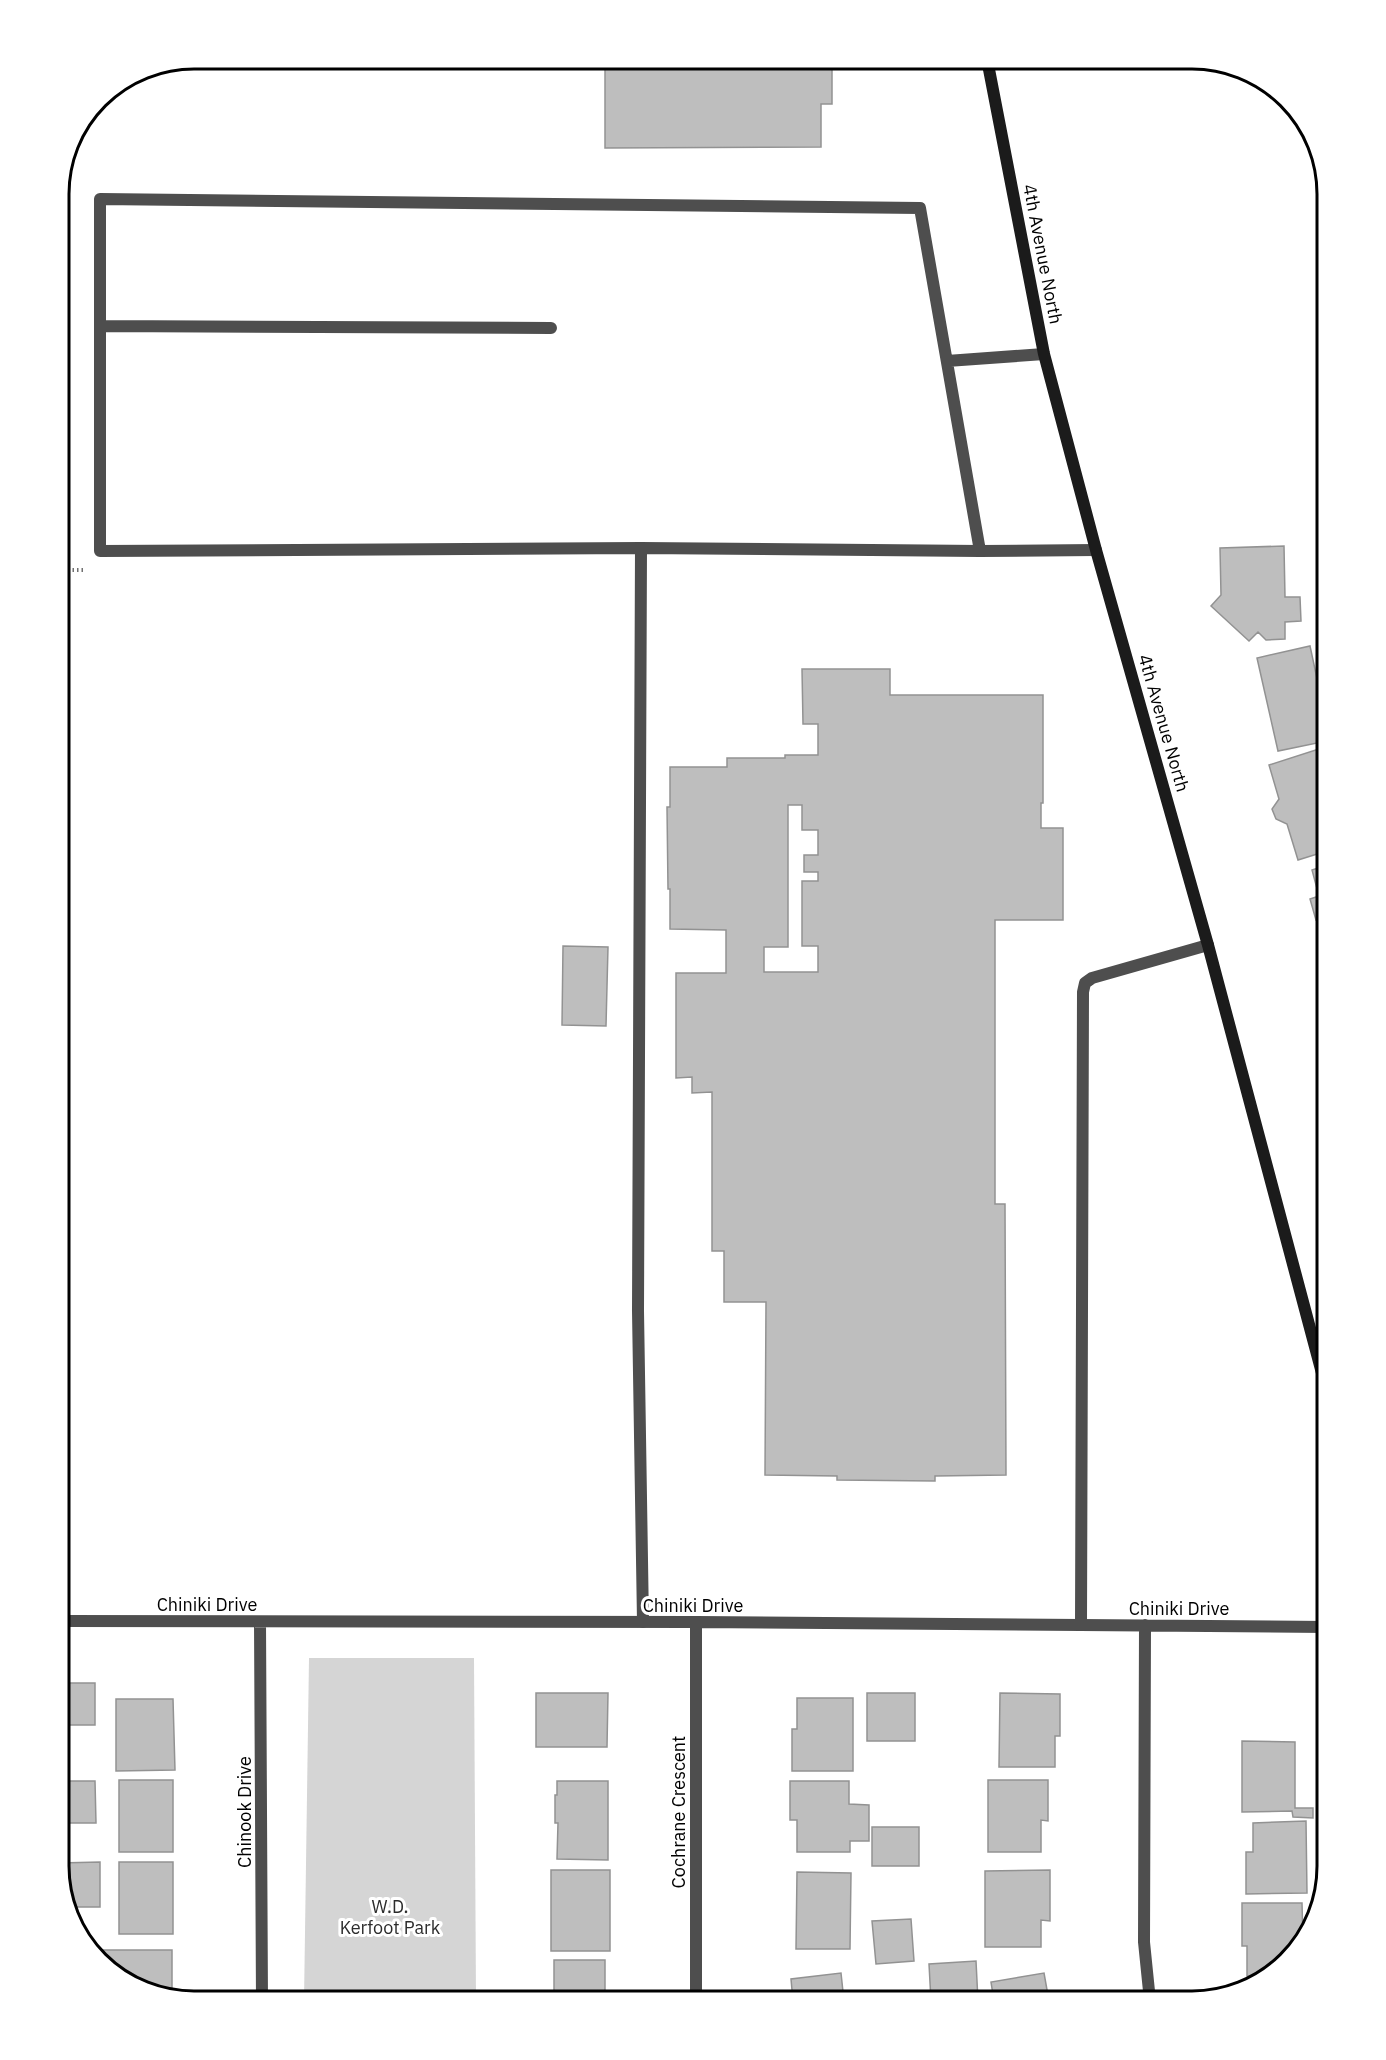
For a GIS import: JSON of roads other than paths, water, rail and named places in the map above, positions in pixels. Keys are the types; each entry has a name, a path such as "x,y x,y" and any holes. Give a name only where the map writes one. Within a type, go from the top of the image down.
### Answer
{"street":[{"name":"4th Avenue North","path":"989,69 1044,354 1096,550 1208,945 1317,1351"},
{"path":"980,550 920,208 100,199 100,550 641,548 980,550 1096,550"},
{"path":"100,326 551,328"},
{"path":"947,361 1044,354"},
{"path":"641,548 638,1311 643,1622"},
{"path":"1081,1624 1083,992 1085,983 1092,978 1208,945"},
{"name":"Chiniki Drive","path":"69,1621 696,1622 1317,1627"},
{"name":"Chinook Drive","path":"261,1622 262,1991"},
{"name":"Cochrane Crescent","path":"696,1622 696,1991"},
{"path":"1144,1625 1144,1942 1149,1991"}],"park label":[{"name":"W.D. Kerfoot Park","path":"390,1916"}]}
